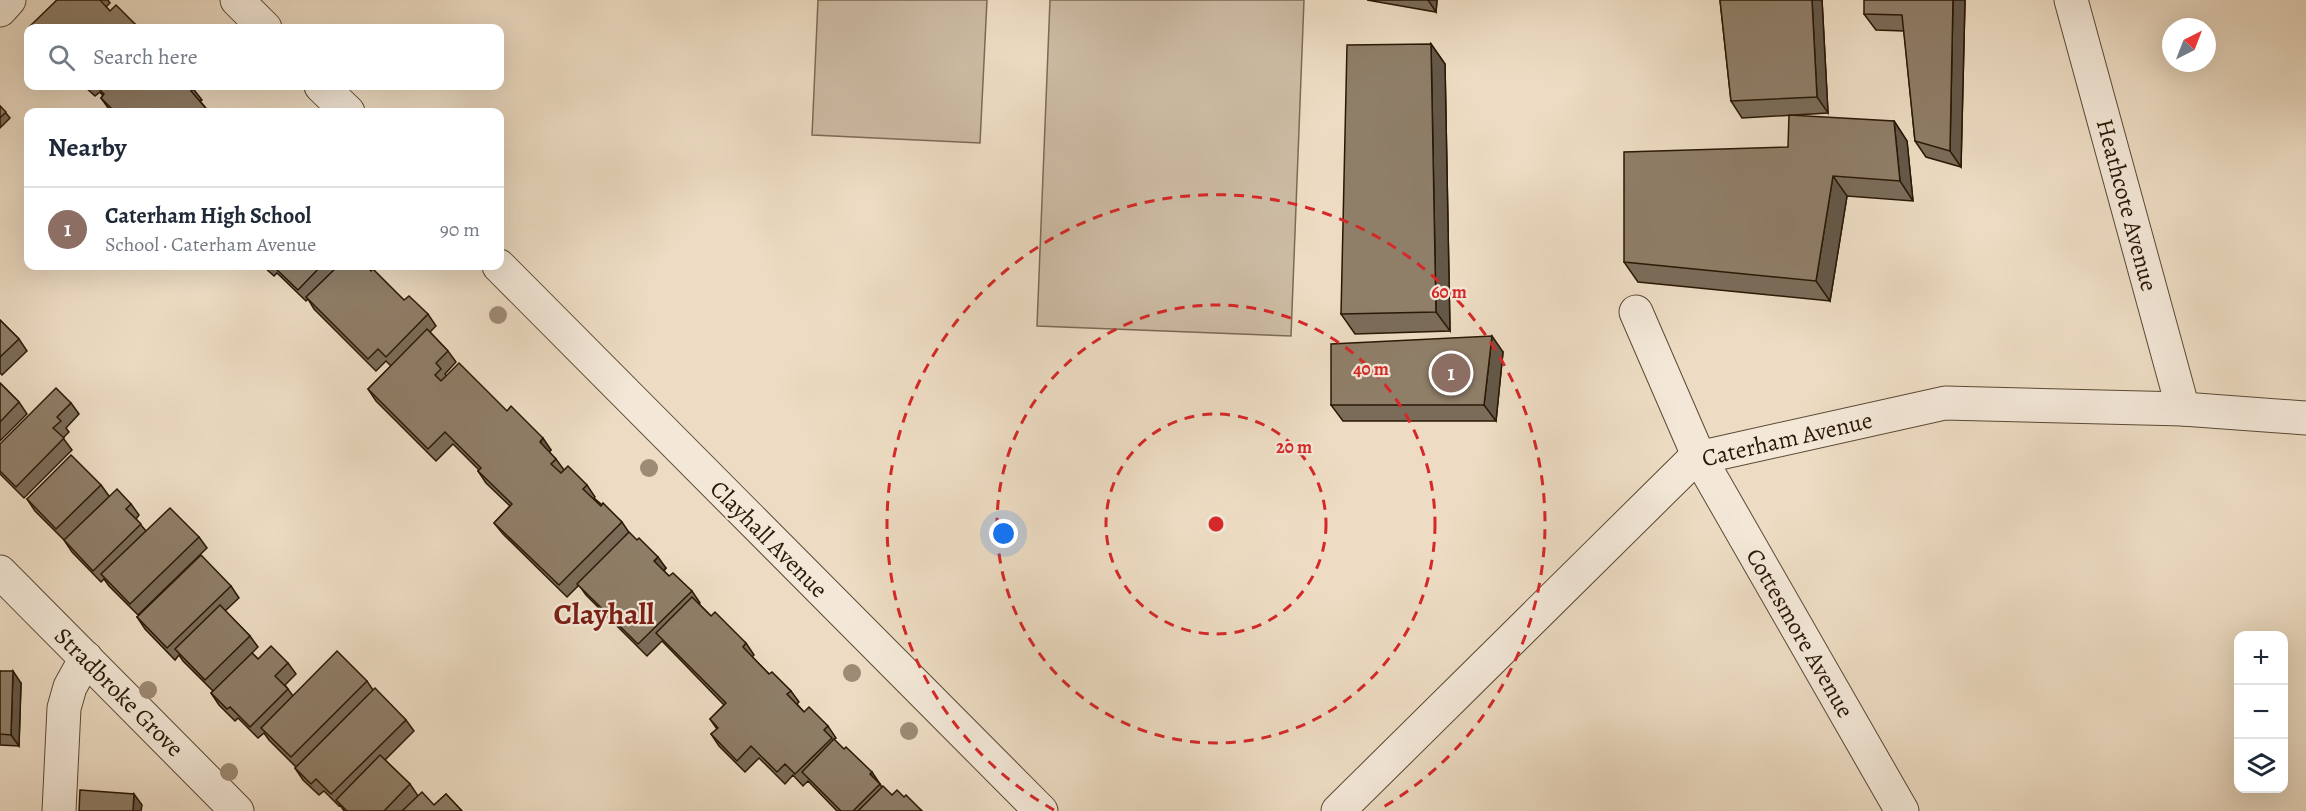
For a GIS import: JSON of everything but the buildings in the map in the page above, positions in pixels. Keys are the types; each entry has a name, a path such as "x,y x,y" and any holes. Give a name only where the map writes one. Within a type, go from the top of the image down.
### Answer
{"street":[{"path":"0,10 9,0"},
{"path":"237,0 261,24"},
{"name":"Heathcote Avenue","path":"2071,0 2183,409"},
{"path":"325,90 344,108"},
{"name":"Clayhall Avenue","path":"503,270 1041,811"},
{"name":"Cottesmore Avenue","path":"1636,312 1698,455 1902,811"},
{"name":"Caterham Avenue","path":"1338,811 1698,455 1711,455 1945,402 2183,409 2306,418"},
{"name":"Stradbroke Grove","path":"0,572 237,811"},
{"path":"59,811 64,708 70,687 86,658"}],"shaded area":[{"path":"818,0 987,0 980,143 812,135"},
{"path":"1050,0 1304,0 1291,336 1037,326"}],"place":[{"name":"Caterham High School","path":"1451,373"}],"district":[{"name":"Clayhall","path":"604,614"}]}
